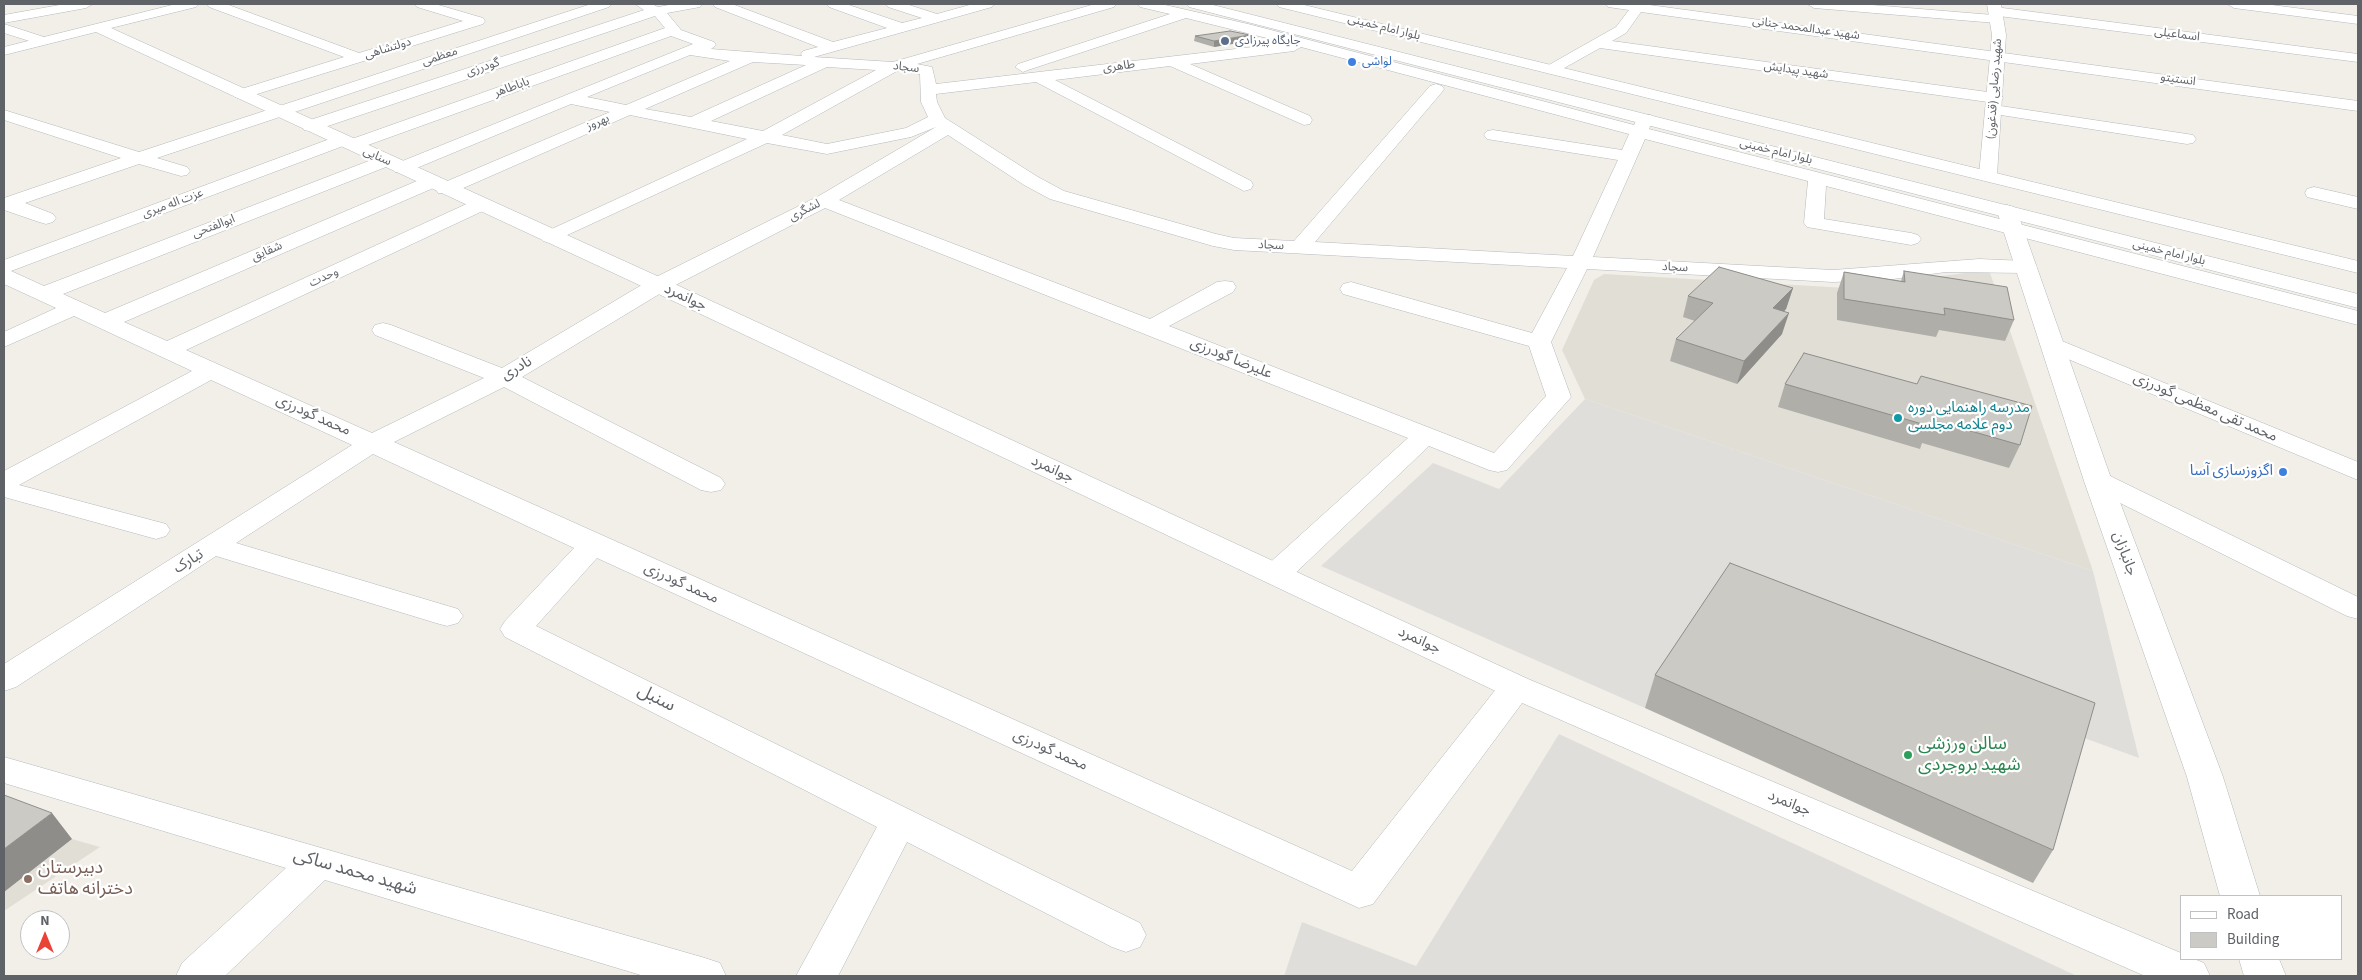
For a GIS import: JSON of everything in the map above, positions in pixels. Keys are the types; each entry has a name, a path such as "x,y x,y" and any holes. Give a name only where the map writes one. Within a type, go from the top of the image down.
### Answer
{"street":[{"path":"4,19 86,4"},
{"path":"4,50 96,28 166,7 191,4"},
{"path":"214,4 359,58"},
{"name":"دولتشاهی","path":"241,94 478,21 422,4"},
{"name":"معظمی","path":"5,204 276,111 604,4"},
{"name":"گودرزی","path":"310,126 649,7 695,4"},
{"path":"720,4 832,47"},
{"path":"834,4 901,28"},
{"path":"893,4 937,18"},
{"path":"787,59 987,4"},
{"path":"550,237 765,137 895,66 1109,4"},
{"path":"1145,4 1189,9 1309,45 1498,96 1642,126 1817,179 2010,220 2358,318"},
{"name":"بلوار امام خمینی","path":"1284,4 2358,267"},
{"name":"شهید عبدالمحمد جنانی","path":"1614,4 1998,55"},
{"name":"اسماعیلی","path":"1814,4 1995,11 2358,58"},
{"path":"2239,4 2265,4"},
{"path":"2239,4 2358,20"},
{"path":"393,164 571,100 688,50 709,44 674,30 649,7"},
{"path":"1552,69 1621,30 1638,7"},
{"path":"972,84 1189,9"},
{"name":"بلوار امام خمینی","path":"1189,9 1519,88 1642,126 2010,220 2358,301"},
{"name":"(قدغون) شهید رضایی","path":"1988,175 1999,35 1995,11"},
{"path":"4,28 42,41"},
{"name":"سنایی","path":"96,28 658,285"},
{"name":"باباطاهر","path":"346,143 674,30"},
{"name":"شهید پیدایش","path":"1597,44 1994,104 2187,139"},
{"name":"طاهری","path":"928,90 1309,45"},
{"name":"سجاد","path":"688,50 750,57 895,66 927,70 931,110 942,123 1057,195 1213,240 1234,244 1833,276 1873,275 1946,266 2026,267"},
{"name":"انستیتو","path":"1998,55 2358,106"},
{"name":"بهروز","path":"438,185 628,110 750,57"},
{"path":"1171,61 1304,120"},
{"path":"693,123 825,62"},
{"path":"1038,77 1244,185"},
{"path":"1498,96 1519,88"},
{"path":"1300,247 1436,89"},
{"path":"571,100 827,149 911,132 942,123"},
{"path":"4,115 142,157 181,171"},
{"name":"لشگری","path":"658,285 824,202 942,123"},
{"path":"1351,289 1539,342 1580,263 1642,126"},
{"path":"1494,135 1628,156"},
{"name":"عزت اله میری","path":"4,267 346,143"},
{"name":"ابوالفتحی","path":"44,294 393,164"},
{"path":"1817,179 1814,223 1911,239"},
{"name":"شقایق","path":"104,322 438,185"},
{"path":"2314,193 2358,203"},
{"name":"علیرضا گودرزی","path":"824,202 1151,327 1498,464 1560,396 1539,342"},
{"path":"5,204 46,218"},
{"name":"وحدت","path":"166,350 480,205"},
{"name":"جانبازان","path":"2010,220 2098,481 2205,777 2240,895"},
{"name":"محمد گودرزی","path":"4,276 1359,892 1516,686"},
{"name":"نادری","path":"372,443 504,377 658,285"},
{"name":"جوانمرد","path":"658,285 1516,686 2189,976"},
{"path":"1151,327 1225,287"},
{"path":"4,340 74,308"},
{"path":"383,330 504,377 711,484"},
{"name":"محمد تقی معظمی گودرزی","path":"2052,344 2358,472"},
{"path":"4,482 211,370"},
{"path":"1276,574 1425,436"},
{"name":"تبارک","path":"4,679 372,443"},
{"path":"4,460 29,468"},
{"path":"2098,481 2358,609"},
{"path":"4,489 156,530"},
{"name":"سنبل","path":"594,544 516,629 1126,935"},
{"path":"214,546 447,616"},
{"name":"شهید محمد ساکی","path":"4,770 705,976"},
{"path":"817,976 899,821"},
{"path":"198,976 318,862"},
{"path":"2259,960 2265,976"}],"shaded area":[{"path":"1989,270 2093,571 1585,399 1562,350 1594,280 1604,274 1847,288"},
{"path":"1585,399 2093,571 2139,758 2076,735 1645,708 1321,566 1433,463 1499,489"},
{"path":"1559,734 2077,976 1284,976 1302,922 1416,966"},
{"name":"دبیرستان دخترانه هاتف","path":"4,813 72,839 100,847 4,911"}],"building":[{"path":"1230,31 1250,35 1214,41 1195,36"},
{"path":"1719,267 1793,288 1773,308 1789,313 1744,361 1676,339 1713,303 1688,296"},
{"path":"1904,271 2007,287 2014,320 1944,308 1945,315 1844,299 1844,272 1905,282"},
{"path":"1804,353 1917,384 1921,376 2032,406 2020,445 1932,420 1929,426 1785,384"},
{"path":"1730,563 2095,703 2053,850 1655,675"},
{"path":"4,795 52,813 4,849"}],"place":[{"name":"جایگاه پیرزادی","path":"1225,41"},
{"name":"لواشی","path":"1352,62"},
{"name":"مدرسه راهنمایی دوره دوم علامه مجلسی","path":"1898,418"},
{"name":"اگزوزسازی آسا","path":"2283,472"},
{"name":"سالن ورزشی شهید بروجردی","path":"1908,755"},
{"name":"دبیرستان دخترانه هاتف","path":"28,879"}]}
